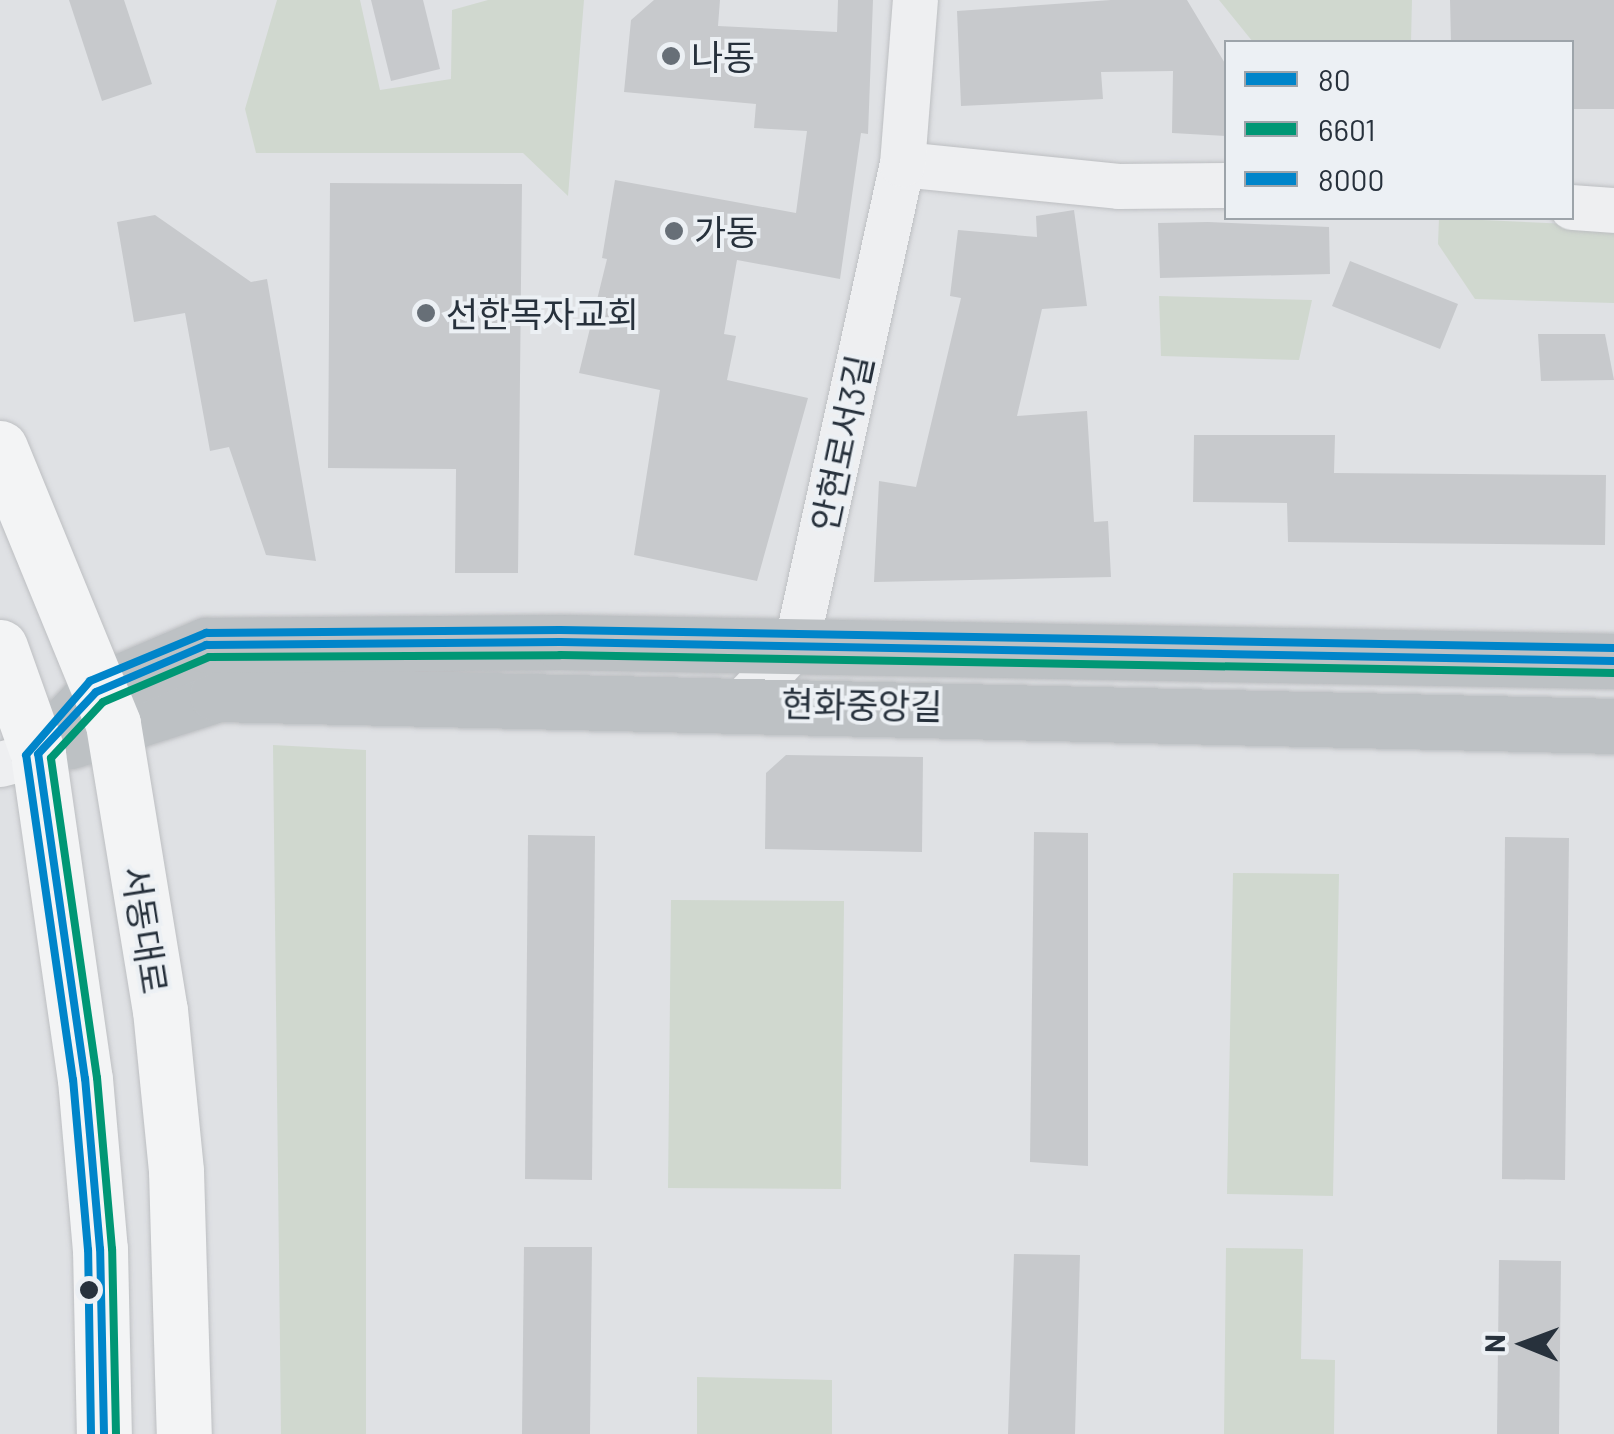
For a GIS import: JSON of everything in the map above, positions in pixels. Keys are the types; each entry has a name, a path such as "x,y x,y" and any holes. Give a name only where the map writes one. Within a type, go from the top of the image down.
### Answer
{"main road":[{"name":"서동대로","path":"0,448 104,708 160,1010 174,1153 184,1434"},
{"path":"0,646 19,759 85,1080 100,1249 104,1434"}],"street":[{"name":"안현로서3길","path":"796,644 902,164 914,0"},
{"path":"902,164 1118,186 1224,185"},
{"path":"1574,207 1614,210"},
{"path":"19,759 206,645 796,644 1146,657 1614,661"},
{"path":"742,702 796,644"},
{"name":"현화중앙길","path":"104,708 217,694 742,702 1614,726"}],"shaded area":[{"path":"277,0 360,0 380,90 451,79 452,10 488,0 584,0 568,196 523,153 256,153 245,109"},
{"path":"1219,0 1412,0 1411,40 1251,40"},
{"path":"1439,220 1614,226 1614,303 1475,299 1438,244"},
{"path":"1159,296 1312,300 1299,360 1161,356"},
{"path":"273,745 366,750 366,1434 281,1434"},
{"path":"1233,873 1339,874 1333,1196 1227,1194"},
{"path":"671,900 844,901 841,1189 668,1188"},
{"path":"1226,1248 1303,1249 1301,1359 1335,1360 1334,1434 1224,1434"},
{"path":"697,1377 832,1380 832,1434 697,1434"}],"building":[{"path":"69,0 124,0 152,84 102,101"},
{"path":"371,0 423,0 440,69 391,81"},
{"path":"654,0 720,0 718,26 837,32 838,0 873,0 868,134 861,133 840,279 737,260 724,334 736,336 727,380 808,398 757,581 634,555 660,390 579,373 607,259 602,258 615,180 796,213 807,131 754,128 756,104 624,92 631,20"},
{"path":"1111,0 1187,0 1224,62 1224,136 1172,133 1173,71 1101,72 1103,99 961,106 957,11"},
{"path":"1450,0 1614,0 1614,109 1574,109 1574,40 1451,40"},
{"path":"330,183 522,184 518,573 455,573 456,469 328,468"},
{"path":"1074,210 1087,306 1042,309 1017,416 1087,411 1094,522 1108,521 1111,577 874,582 879,481 916,487 961,298 950,296 958,230 1037,237 1036,216"},
{"path":"155,215 251,282 267,279 316,561 266,555 229,447 210,451 185,313 134,322 117,222"},
{"path":"1158,223 1329,227 1330,274 1160,278"},
{"path":"1350,261 1458,304 1440,349 1332,306"},
{"path":"1538,334 1605,334 1614,380 1541,381"},
{"path":"1194,435 1335,435 1334,473 1606,475 1605,545 1288,542 1287,503 1193,502"},
{"path":"786,755 923,757 922,852 765,849 766,773"},
{"path":"1034,832 1088,833 1088,1166 1030,1162"},
{"path":"528,835 595,836 592,1180 525,1179"},
{"path":"1505,837 1569,838 1565,1180 1502,1179"},
{"path":"524,1247 592,1247 590,1434 522,1434"},
{"path":"1014,1254 1080,1255 1075,1434 1008,1434"},
{"path":"1499,1260 1561,1261 1559,1434 1497,1434"}],"transit line":[{"name":"8000","path":"91,1434 88,1250 73,1080 26,755 90,681 206,633 560,630 1614,648"},
{"name":"80","path":"104,1434 100,1249 85,1079 38,754 96,692 206,645 560,642 1614,661"},
{"name":"6601","path":"116,1434 112,1249 97,1078 51,758 103,702 209,657 560,655 1614,673"}],"place":[{"name":"나동","path":"671,56"},
{"name":"가동","path":"674,231"},
{"name":"선한목자교회","path":"426,313"}]}
